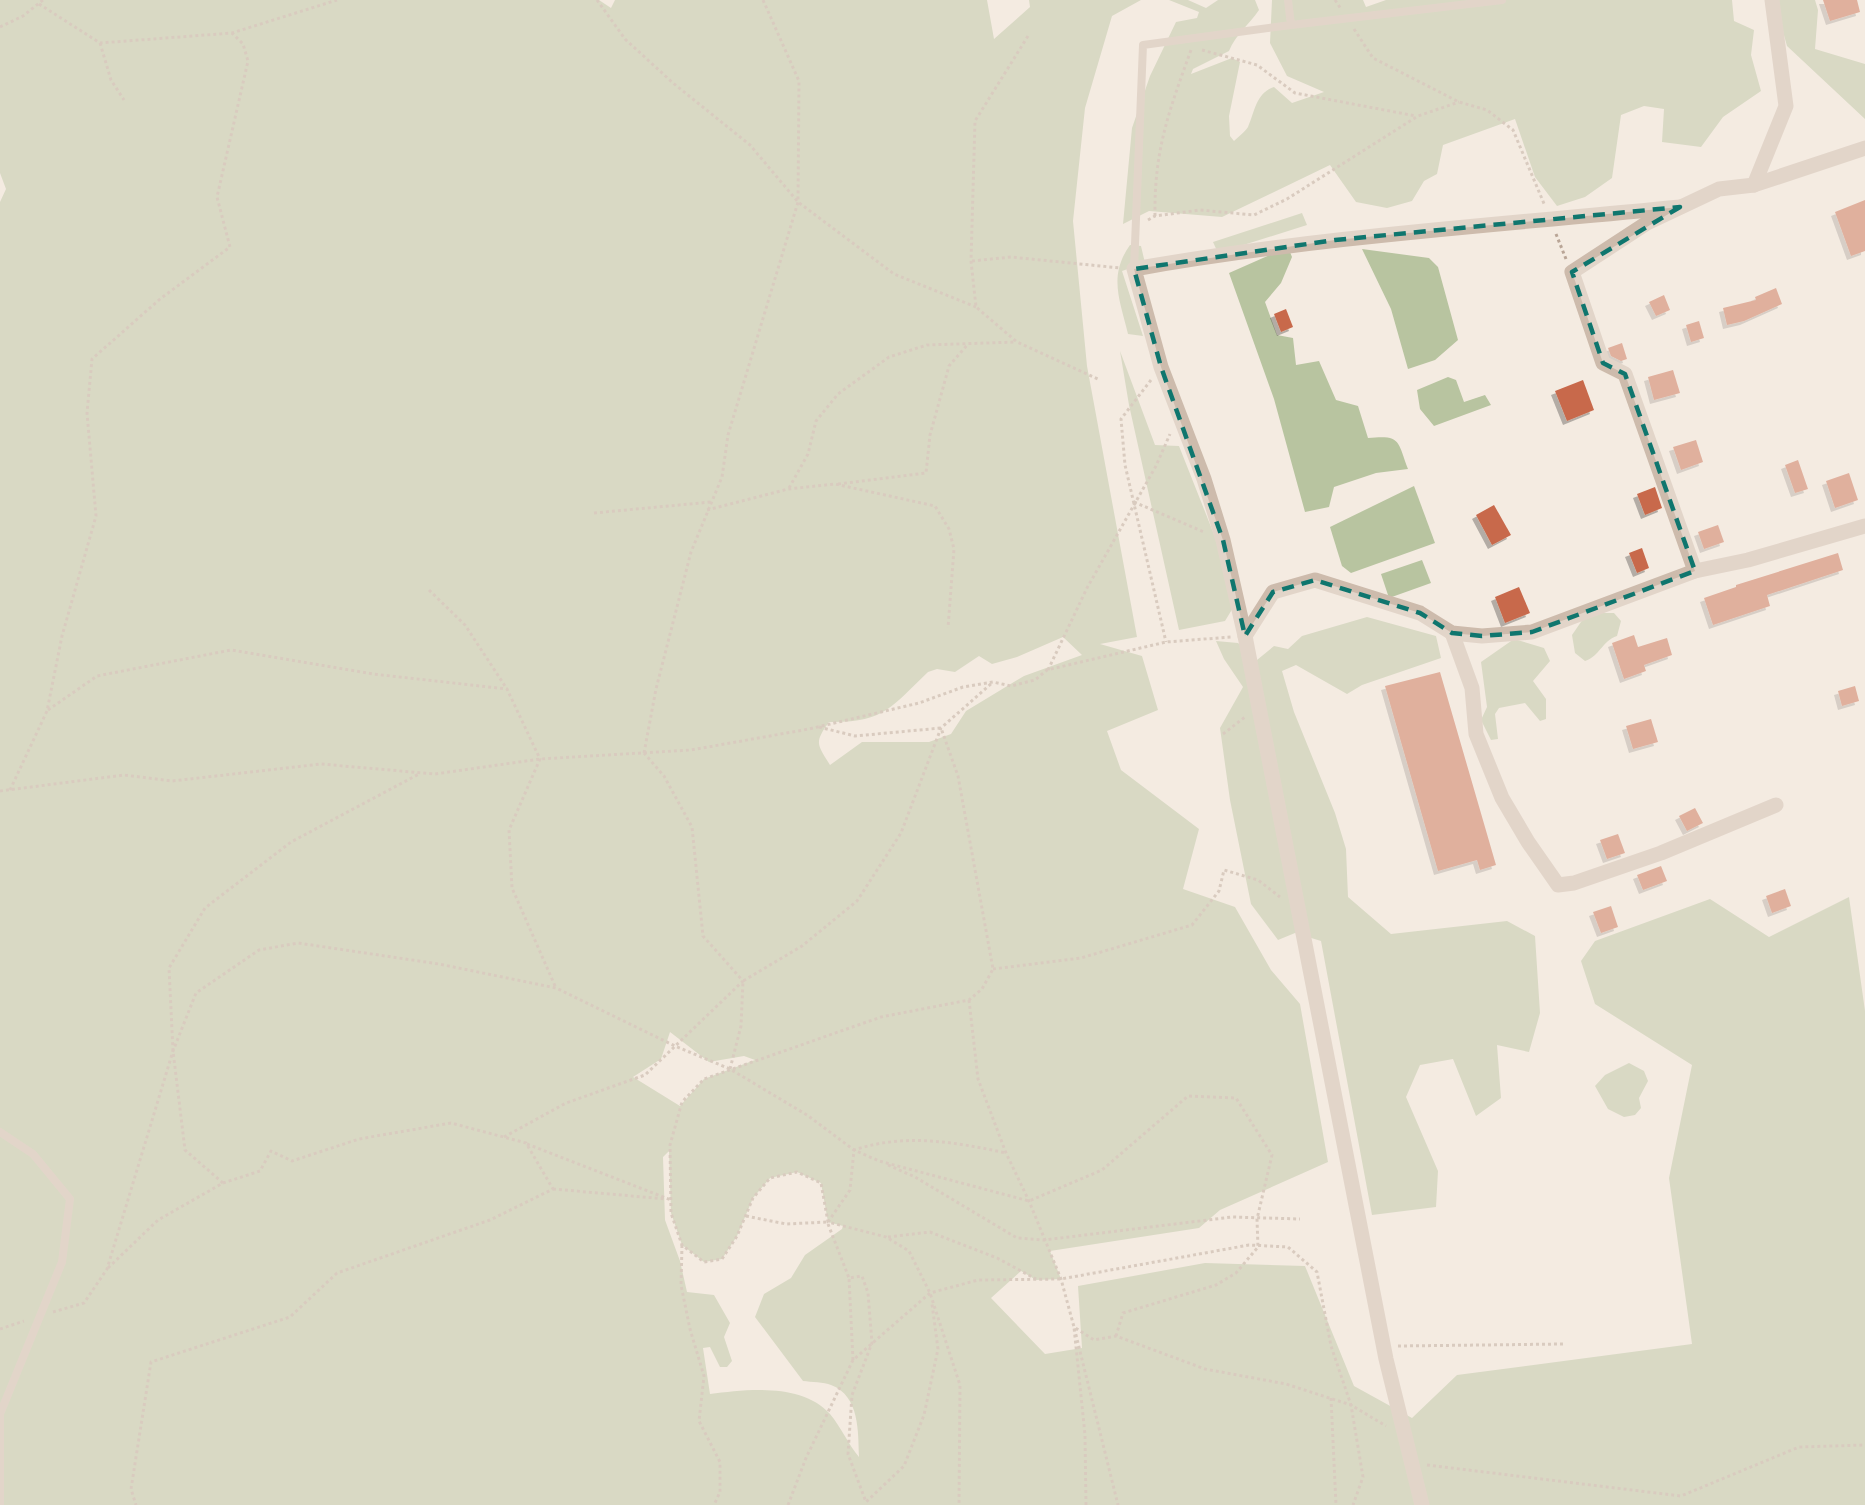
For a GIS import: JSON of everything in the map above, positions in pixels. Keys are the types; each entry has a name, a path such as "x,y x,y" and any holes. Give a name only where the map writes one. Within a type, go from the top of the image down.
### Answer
{"street":[{"path":"1754,185 1786,106 1772,0"},
{"path":"1695,571 1625,374 1603,363 1572,272 1647,223 1719,189 1754,185 1865,148"},
{"path":"1422,1505 1384,1347 1260,705 1223,540 1180,413 1161,368 1134,269 1202,257 1335,240 1680,207"},
{"path":"1245,636 1273,592 1315,580 1420,613 1452,633 1482,636 1533,632 1695,571 1748,560 1865,526"},
{"path":"1452,633 1472,688 1476,734 1502,798 1528,842 1558,885 1574,883 1661,852 1776,805"}],"lane":[{"path":"1288,0 1291,25"},
{"path":"1134,269 1143,45 1502,0"},
{"path":"0,1132 33,1154 70,1199 62,1262 42,1316 0,1414 0,1505"}],"path":[{"path":"0,27 43,0"},
{"path":"39,4 100,43 232,33 337,0"},
{"path":"597,0 625,39 673,83 750,145 798,202 894,274 976,307 1017,342 1100,380"},
{"path":"644,753 656,689 691,552 722,477 728,435 798,202 799,81 763,0"},
{"path":"1335,0 1373,58 1460,102 1487,110 1513,130 1572,272"},
{"path":"10,790 47,711 62,636 96,516 87,413 92,359 160,299 230,247 218,197 248,61 243,44 232,33"},
{"path":"976,307 971,261 975,120 1028,36"},
{"path":"100,43 111,80 124,100"},
{"path":"1418,116 1295,93 1257,65 1192,47 1163,129 1155,182 1155,216 1200,210 1254,215 1287,199 1418,116 1460,102"},
{"path":"971,261 1011,257 1134,269"},
{"path":"788,489 808,454 816,421 838,394 889,357 927,345 1017,342"},
{"path":"707,510 788,489 926,473 930,435 949,366 968,344"},
{"path":"1161,368 1120,420 1125,465 1166,642"},
{"path":"0,791 124,775 172,781 321,764 421,774 449,773 540,759 692,750 819,727 919,703 963,687 993,682 1011,686 1035,680 1047,670 1087,588 1156,466 1180,413"},
{"path":"835,484 935,506 949,529 954,549 948,628"},
{"path":"594,513 711,502"},
{"path":"1134,502 1223,540"},
{"path":"429,590 465,625 507,689 540,759 509,830 513,888 556,988"},
{"path":"1047,670 1166,642 1245,636"},
{"path":"47,711 97,676 231,650 373,674 507,689"},
{"path":"503,1137 566,1102 645,1075 743,981 802,946 857,901 901,833 940,728 993,682"},
{"path":"1223,734 1260,705"},
{"path":"819,727 855,736 940,728"},
{"path":"714,1505 720,1492 720,1462 699,1421 704,1376 690,1329 681,1285 682,1245 671,1213 670,1145 682,1102 704,1079 730,1069 881,1017 969,1000 982,989 993,969 958,776 940,728"},
{"path":"644,753 664,776 692,827 703,936 743,981 741,1026 730,1069"},
{"path":"223,1183 185,1150 173,1051 169,968 205,908 291,842 421,774"},
{"path":"993,969 1081,958 1192,925 1219,891 1224,870 1258,880 1300,912"},
{"path":"107,1269 173,1051 196,993 259,950 298,943 439,964 556,988 675,1046 730,1069 807,1115 854,1150 915,1177 1017,1238 1044,1240 1233,1217 1300,1219"},
{"path":"969,1000 978,1079 1006,1153 1029,1201 1061,1279 1118,1505"},
{"path":"879,1161 1029,1201 1102,1170 1188,1096 1236,1098 1272,1155 1257,1219 1258,1247 1236,1273 1216,1285 1123,1312 1116,1336"},
{"path":"0,1329 84,1303 107,1269 158,1220 223,1183 260,1171 271,1151 292,1161 359,1139 451,1123 526,1143 671,1200"},
{"path":"854,1150 878,1142 943,1140 1006,1153"},
{"path":"526,1143 553,1189"},
{"path":"828,1222 850,1190 854,1150"},
{"path":"682,1245 704,1262 722,1259 746,1216 753,1198 770,1178 797,1172 821,1183 828,1222 849,1278 853,1359"},
{"path":"136,1505 131,1490 151,1362 291,1317 337,1274 490,1220 553,1189 671,1200"},
{"path":"746,1216 786,1224 828,1222 886,1237 909,1251 930,1293 960,1385 959,1505"},
{"path":"886,1237 930,1232 997,1257 1036,1280"},
{"path":"788,1505 806,1458 853,1359 930,1293 978,1280 1061,1279 1249,1245 1288,1247 1317,1272 1331,1346 1351,1405 1363,1477 1353,1505"},
{"path":"849,1278 862,1276 868,1293 872,1343 852,1395 848,1454 866,1502 904,1466 924,1415 939,1349 930,1293"},
{"path":"1074,1327 1094,1340 1116,1336 1205,1369 1286,1384 1330,1398 1351,1405 1404,1436"},
{"path":"1074,1327 1086,1434 1086,1505"},
{"path":"1384,1347 1564,1344"},
{"path":"1330,1398 1336,1505"},
{"path":"1411,1463 1681,1496 1798,1447 1865,1444"}],"highlighted area":[{"path":"1680,207 1572,272 1603,363 1625,374 1695,571 1532,632 1482,636 1452,633 1420,613 1315,580 1273,592 1245,636 1223,540 1161,367 1134,269 1335,240"}],"green space":[{"path":"0,0 599,0 611,8 615,0 987,0 994,39 1030,7 1029,0 1141,0 1112,16 1085,108 1073,221 1087,366 1137,637 1100,644 1142,656 1158,710 1107,731 1121,770 1199,829 1183,889 1235,907 1271,970 1300,1004 1328,1162 1220,1210 1199,1228 1050,1251 1061,1279 1036,1280 1021,1271 991,1298 1045,1354 1082,1348 1078,1286 1205,1263 1305,1266 1354,1386 1412,1418 1457,1375 1692,1344 1669,1178 1692,1065 1595,1004 1581,961 1595,941 1710,899 1769,937 1849,897 1865,1011 1865,1505 0,1505 0,202 6,189 0,173","holes":["1063,637 1082,655 1024,676 966,711 951,734 929,742 862,742 830,765 820,748 819,739 829,722 848,722 875,716 895,703 928,672 937,669 955,672 979,656 992,664 1017,657","670,1032 709,1062 744,1056 755,1060 704,1079 680,1106 633,1077 661,1059","669,1151 671,1213 682,1245 704,1262 722,1259 737,1236 753,1198 770,1178 797,1172 821,1183 828,1222 843,1226 842,1229 805,1255 791,1278 764,1294 755,1317 803,1381 831,1385 847,1397 856,1416 859,1457 830,1414 805,1397 774,1390 710,1394 703,1348 710,1347 720,1367 727,1367 732,1361 724,1337 730,1323 714,1295 687,1292 680,1261 665,1220 663,1157"]},
{"path":"1169,0 1188,0 1206,8 1218,0 1255,0 1259,10 1229,51 1193,69 1191,74 1232,58 1240,62 1229,116 1230,136 1234,141 1248,127 1257,103 1268,90 1274,87 1292,103 1324,92 1287,76 1270,43 1272,0 1363,0 1366,7 1386,0 1732,0 1734,21 1754,30 1751,55 1761,91 1723,117 1701,147 1662,142 1664,109 1644,106 1621,115 1612,178 1585,197 1557,206 1535,177 1515,119 1443,145 1437,174 1424,181 1412,201 1387,208 1356,202 1330,165 1222,217 1149,211 1123,224 1132,128 1150,76 1176,22 1197,18 1199,12"},
{"path":"1774,0 1815,0 1818,10 1815,49 1865,64 1865,119 1787,46"},
{"path":"1302,213 1307,225 1218,253 1213,242"},
{"path":"1130,245 1141,246 1145,263 1122,271 1143,336 1128,334 1119,299 1119,267"},
{"path":"1288,247 1292,257 1281,283 1265,302 1277,335 1293,338 1296,365 1319,361 1336,400 1358,406 1368,438 1387,438 1396,442 1408,469 1376,473 1334,487 1329,507 1305,512 1274,399 1229,273"},
{"path":"1362,249 1429,258 1438,267 1458,340 1435,360 1408,369 1391,309"},
{"path":"1120,351 1155,445 1179,446 1219,547 1242,593 1225,621 1179,630 1129,405"},
{"path":"1448,377 1456,380 1464,402 1485,395 1491,405 1434,426 1420,409 1417,390"},
{"path":"1414,486 1435,543 1351,573 1342,566 1330,527"},
{"path":"1422,560 1431,583 1389,598 1381,574"},
{"path":"1596,613 1614,613 1621,621 1617,636 1585,661 1575,653 1572,635 1583,619"},
{"path":"1367,617 1436,636 1441,658 1362,685 1347,694 1296,665 1282,671 1294,712 1335,813 1346,849 1348,897 1391,934 1507,921 1535,936 1540,1013 1529,1052 1497,1045 1501,1098 1476,1116 1453,1059 1420,1065 1406,1097 1438,1171 1436,1207 1372,1215 1321,941 1295,933 1278,940 1251,904 1230,800 1220,728 1243,687 1224,659 1216,641 1238,643 1257,660 1274,646 1288,649 1302,636"},
{"path":"1514,639 1544,648 1550,661 1533,681 1546,699 1546,719 1540,721 1525,703 1499,708 1495,714 1498,739 1491,740 1481,720 1487,707 1481,662"},
{"path":"1629,1063 1644,1071 1648,1081 1639,1098 1641,1108 1635,1115 1624,1117 1608,1109 1595,1086 1605,1075"}],"building":[{"path":"1823,0 1857,0 1860,12 1830,21"},
{"path":"1865,200 1865,251 1851,256 1835,212"},
{"path":"1776,288 1782,304 1744,321 1727,325 1723,308 1756,300 1755,297"},
{"path":"1664,295 1670,310 1656,316 1649,302"},
{"path":"1286,309 1293,327 1281,332 1274,314"},
{"path":"1699,321 1704,338 1691,342 1686,325"},
{"path":"1622,343 1627,359 1621,361 1611,356 1608,348"},
{"path":"1673,370 1680,393 1654,400 1648,377"},
{"path":"1583,380 1594,410 1567,421 1555,391"},
{"path":"1696,440 1703,462 1681,470 1673,447"},
{"path":"1798,460 1808,489 1795,493 1785,465"},
{"path":"1849,473 1858,500 1835,508 1826,481"},
{"path":"1655,487 1662,508 1645,515 1637,494"},
{"path":"1494,505 1511,535 1492,545 1476,515"},
{"path":"1718,525 1724,542 1704,549 1698,532"},
{"path":"1642,548 1649,568 1637,573 1629,553"},
{"path":"1838,553 1843,570 1767,595 1770,606 1713,625 1704,598 1736,587 1736,585"},
{"path":"1519,587 1530,613 1505,623 1495,597"},
{"path":"1634,635 1638,647 1667,638 1672,655 1644,665 1646,671 1624,679 1612,643"},
{"path":"1440,672 1496,865 1480,870 1477,860 1438,871 1385,686"},
{"path":"1855,686 1859,701 1842,706 1838,691"},
{"path":"1651,719 1658,742 1633,749 1626,726"},
{"path":"1695,808 1703,823 1687,831 1679,816"},
{"path":"1618,834 1625,853 1607,859 1600,840"},
{"path":"1661,866 1667,881 1643,890 1637,875"},
{"path":"1785,889 1791,906 1772,913 1766,896"},
{"path":"1611,906 1618,927 1601,933 1593,912"}]}
